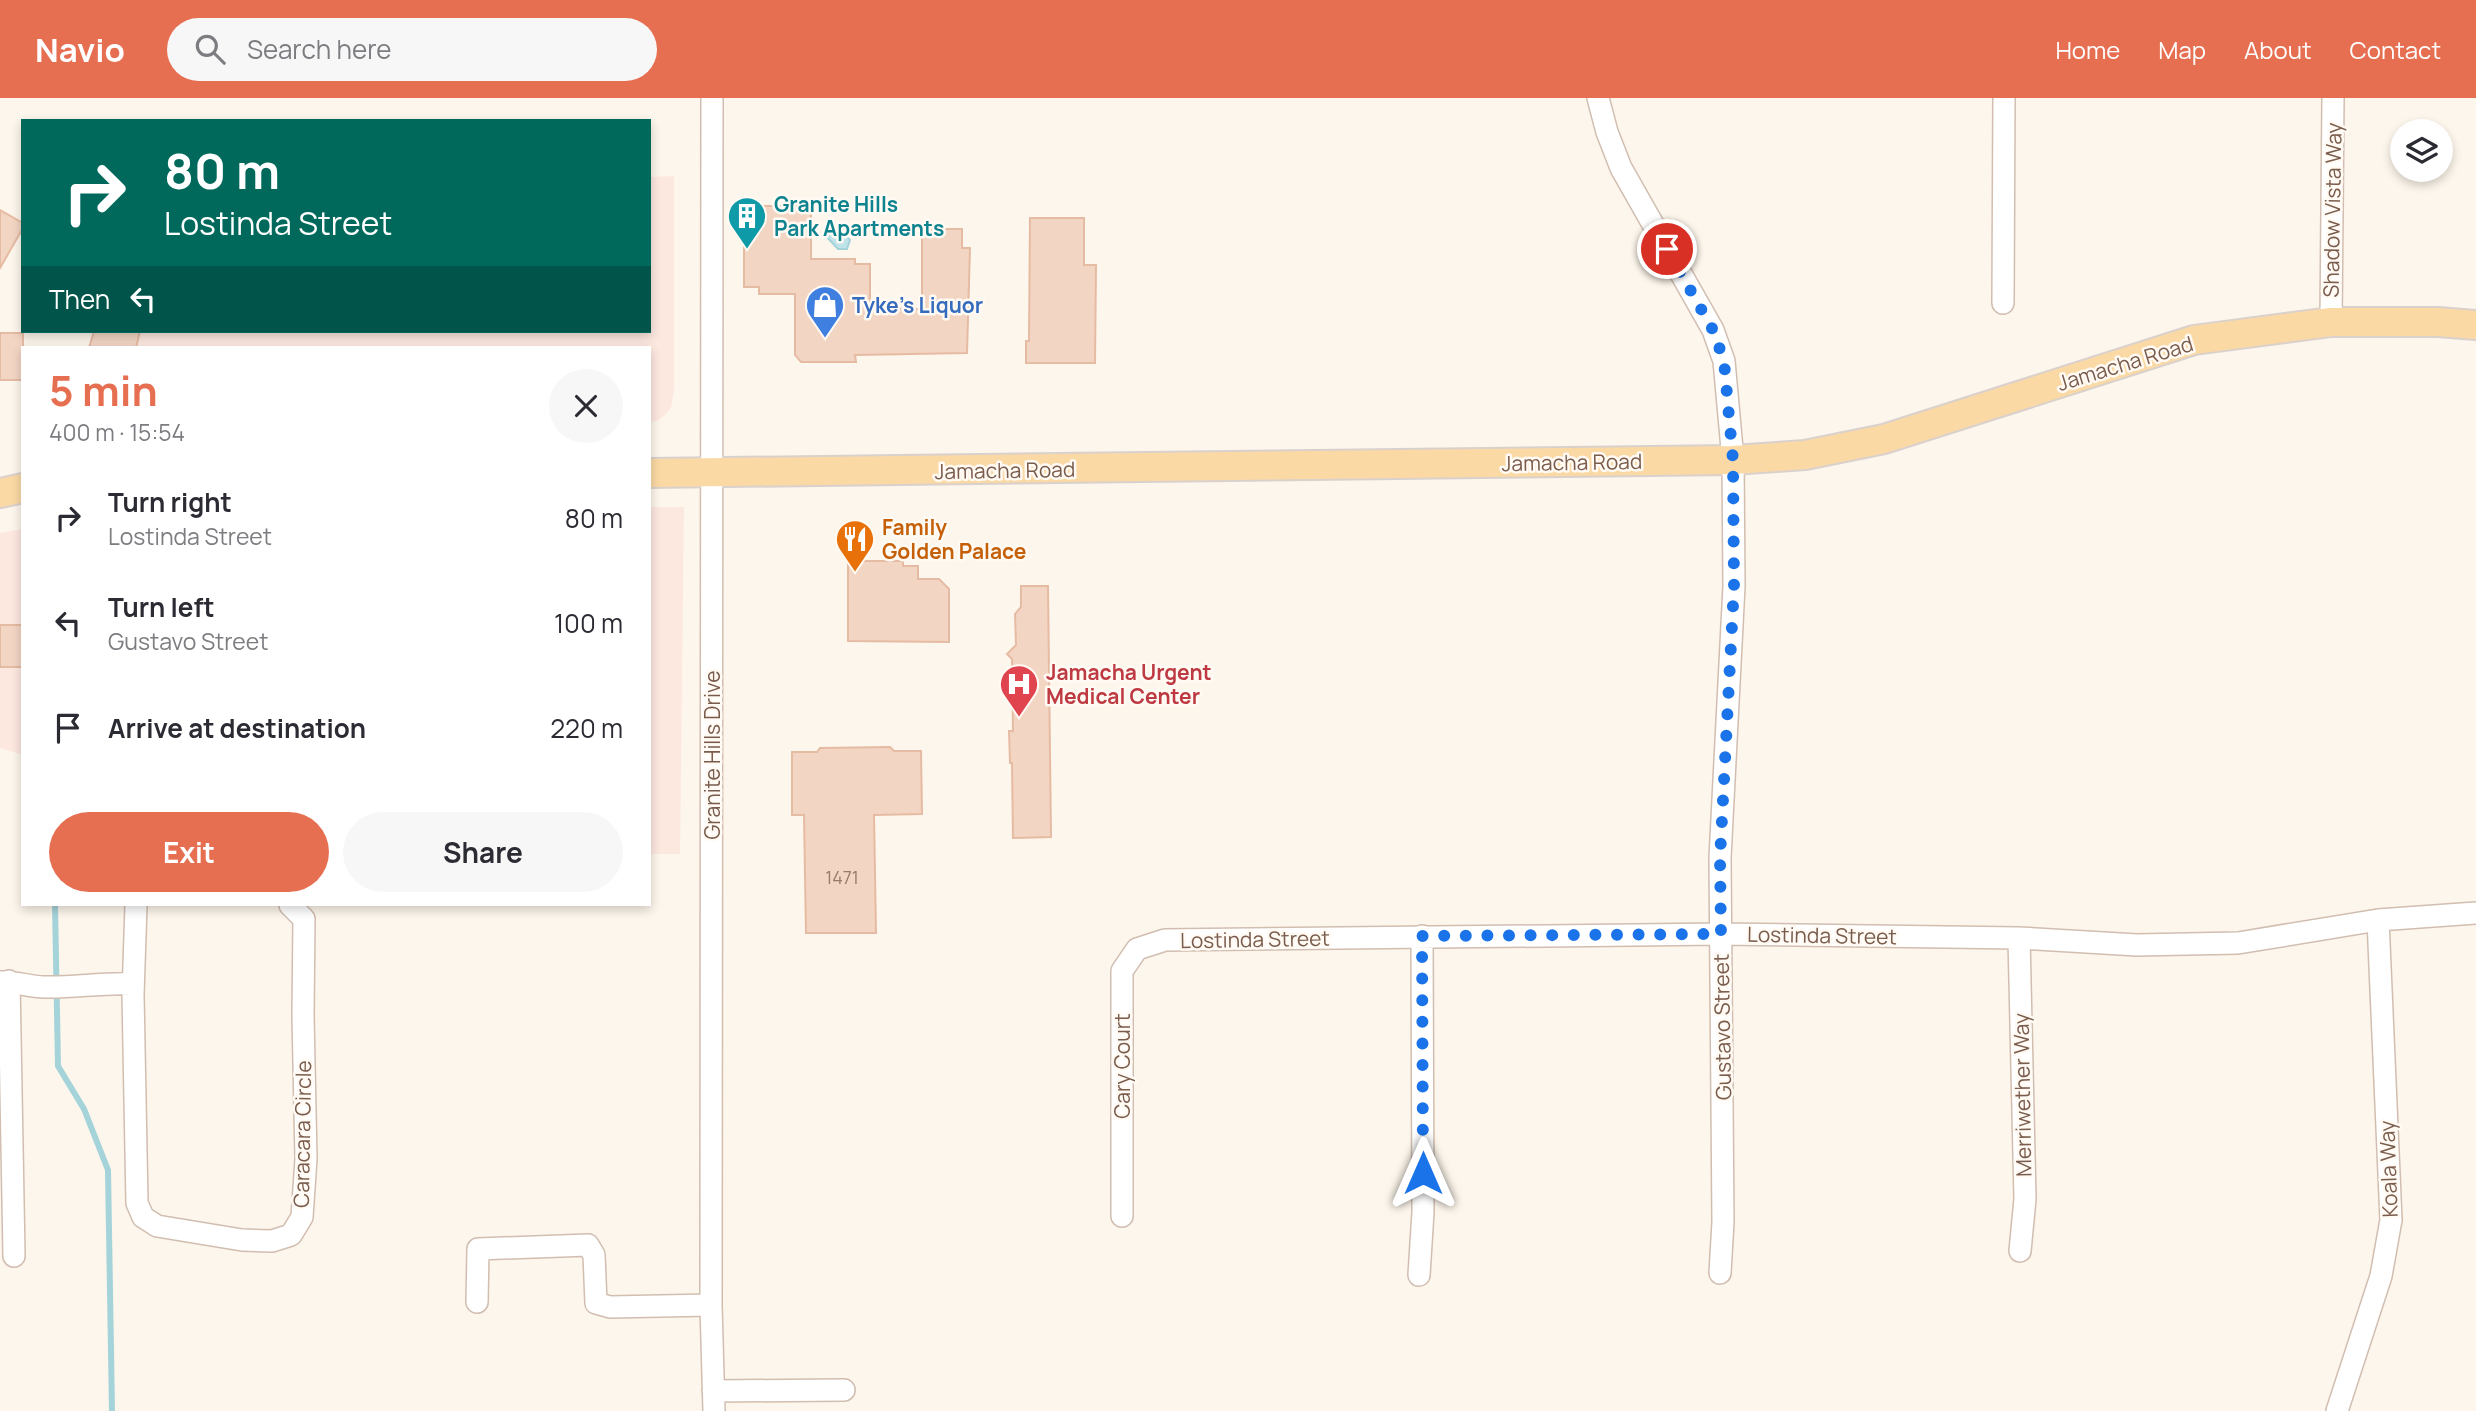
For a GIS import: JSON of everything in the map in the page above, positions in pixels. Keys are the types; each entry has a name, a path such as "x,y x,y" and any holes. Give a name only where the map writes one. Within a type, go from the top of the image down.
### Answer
{"main road":[{"name":"Jamacha Road","path":"651,473 1733,460 1805,455 1884,439 2193,340 2330,322 2438,322 2476,325"},
{"path":"0,493 21,488"}],"street":[{"name":"Granite Hills Drive","path":"712,98 711,1305 714,1401"},
{"name":"Gustavo Street","path":"1598,98 1621,168 1713,330 1724,361 1733,460 1734,586 1720,858 1723,1222 1720,1273"},
{"path":"2003,303 2004,98"},
{"name":"Shadow Vista Way","path":"2330,322 2333,98"},
{"name":"Caracara Circle","path":"136,906 134,984 137,1203 143,1217 157,1226 242,1240 272,1241 291,1236 302,1217 306,1159 304,919 291,906"},
{"name":"Lostinda Street","path":"1165,940 1721,934 2019,938 2137,945 2238,943 2378,920 2476,913"},
{"name":"Koala Way","path":"2337,1411 2381,1276 2391,1220 2378,920"},
{"path":"1419,1275 1423,1212 1422,936"},
{"name":"Merriwether Way","path":"2019,938 2025,1199 2020,1251"},
{"name":"Cary Court","path":"1122,1216 1122,971 1137,949 1165,940"},
{"path":"14,1256 5,981 39,987 134,984"},
{"path":"477,1302 478,1249 588,1245 594,1255 596,1303 610,1307 711,1305"},
{"path":"714,1401 844,1390"}],"shaded area":[{"path":"674,176 674,390 671,408 657,421 651,422 651,346 90,346 93,333 651,333 651,177"},
{"path":"651,507 684,507 680,854 651,854"},
{"path":"21,529 21,754 0,748 0,533"}],"water":[{"path":"830,226 850,240 847,249 838,249 825,235 825,228"}],"building":[{"path":"759,206 811,206 811,259 855,259 855,264 870,264 870,308 922,309 922,229 962,229 962,248 970,248 967,353 855,355 856,362 801,362 795,355 795,294 759,294 759,287 744,287 744,214 759,214"},
{"path":"0,210 21,222 21,231 0,268"},
{"path":"1030,218 1084,218 1084,265 1096,265 1095,363 1026,363 1026,341 1029,341"},
{"path":"0,333 23,333 21,380 0,380"},
{"path":"93,333 140,333 136,346 90,346"},
{"path":"848,561 903,561 903,566 918,566 918,579 939,579 949,589 949,642 848,641"},
{"path":"1021,586 1048,586 1051,837 1013,838 1009,731 1013,731 1012,659 1007,654 1016,645 1015,614 1021,607"},
{"path":"0,625 21,625 21,667 0,667"},
{"path":"890,747 894,751 921,751 922,814 874,815 876,933 806,933 804,815 792,815 792,752 817,752 820,748"}],"waterway":[{"path":"55,906 58,1066 84,1109 108,1170 112,1411"}],"place":[{"name":"Granite Hills Park Apartments","path":"747,250"},
{"name":"Tyke's Liquor","path":"825,339"},
{"name":"Family Golden Palace","path":"855,573"},
{"name":"Jamacha Urgent Medical Center","path":"1019,718"}],"route":[{"path":"1423,1173 1422,936 1721,934 1720,858 1734,586 1733,460 1724,361 1713,330 1667,249"}]}
